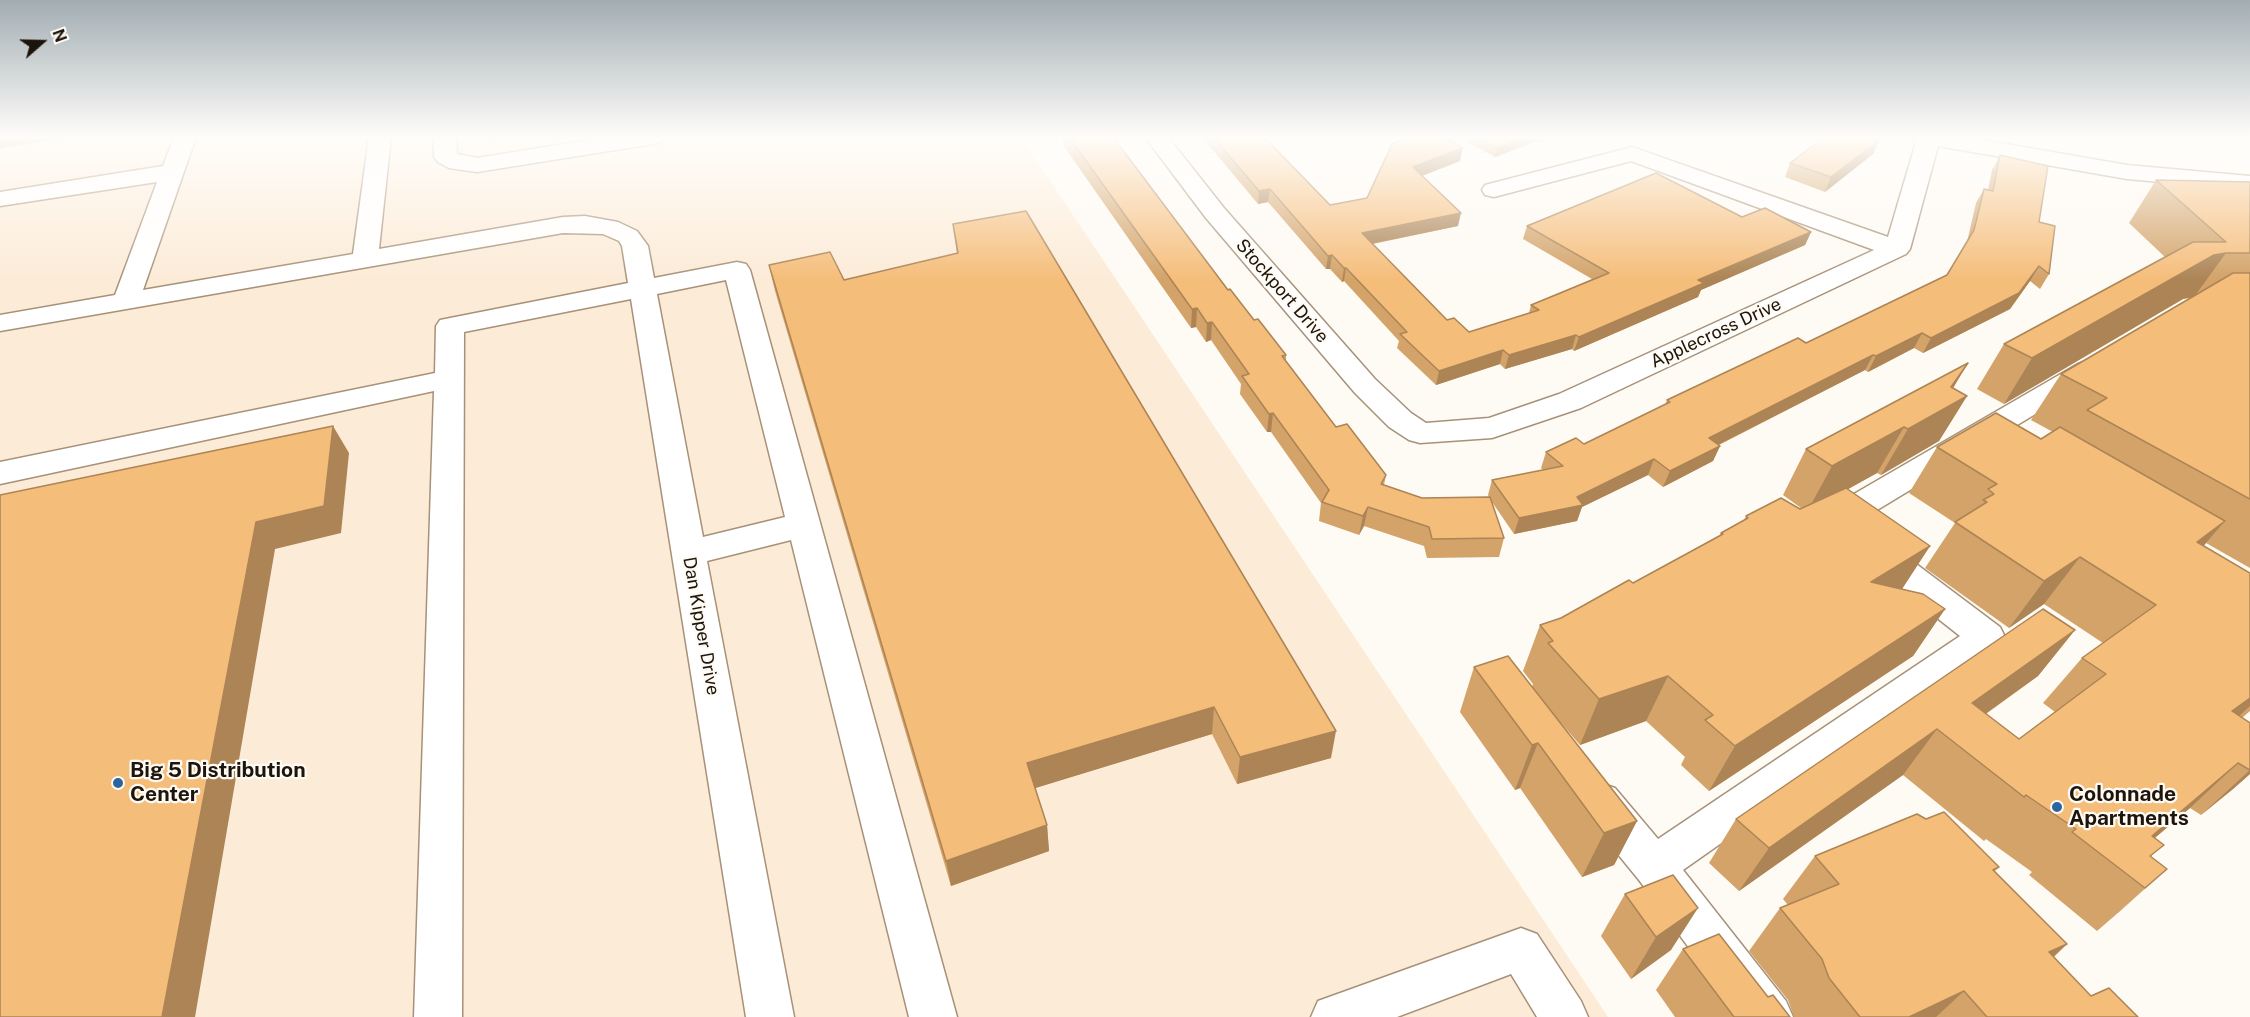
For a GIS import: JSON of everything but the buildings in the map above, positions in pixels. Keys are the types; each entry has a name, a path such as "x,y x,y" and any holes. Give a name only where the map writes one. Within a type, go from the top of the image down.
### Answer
{"street":[{"path":"0,199 93,184"},
{"path":"126,301 168,184"},
{"path":"0,322 365,260 374,184"},
{"name":"Stockport Drive","path":"1193,184 1365,386 1400,420 1420,433"},
{"path":"1494,190 1515,184"},
{"path":"1717,184 1898,249 1915,184"},
{"name":"Dan Kipper Drive","path":"365,260 563,225 585,224 609,227 628,236 635,246 770,1017"},
{"name":"Applecross Drive","path":"1420,433 1492,428 1570,401 1898,249"},
{"path":"438,1017 450,326 737,270 933,1017"},
{"path":"1654,866 1987,637 1835,520 2000,440 2114,354"},
{"path":"0,473 449,379"},
{"path":"688,553 803,525"},
{"path":"1577,774 1654,866 1769,1017"},
{"path":"1335,1017 1521,948 1564,1017"}],"shaded area":[{"path":"0,184 1053,184 1608,1017 0,1017"}],"place":[{"name":"Big 5 Distribution Center","path":"118,783"},
{"name":"Colonnade Apartments","path":"2057,807"}]}
